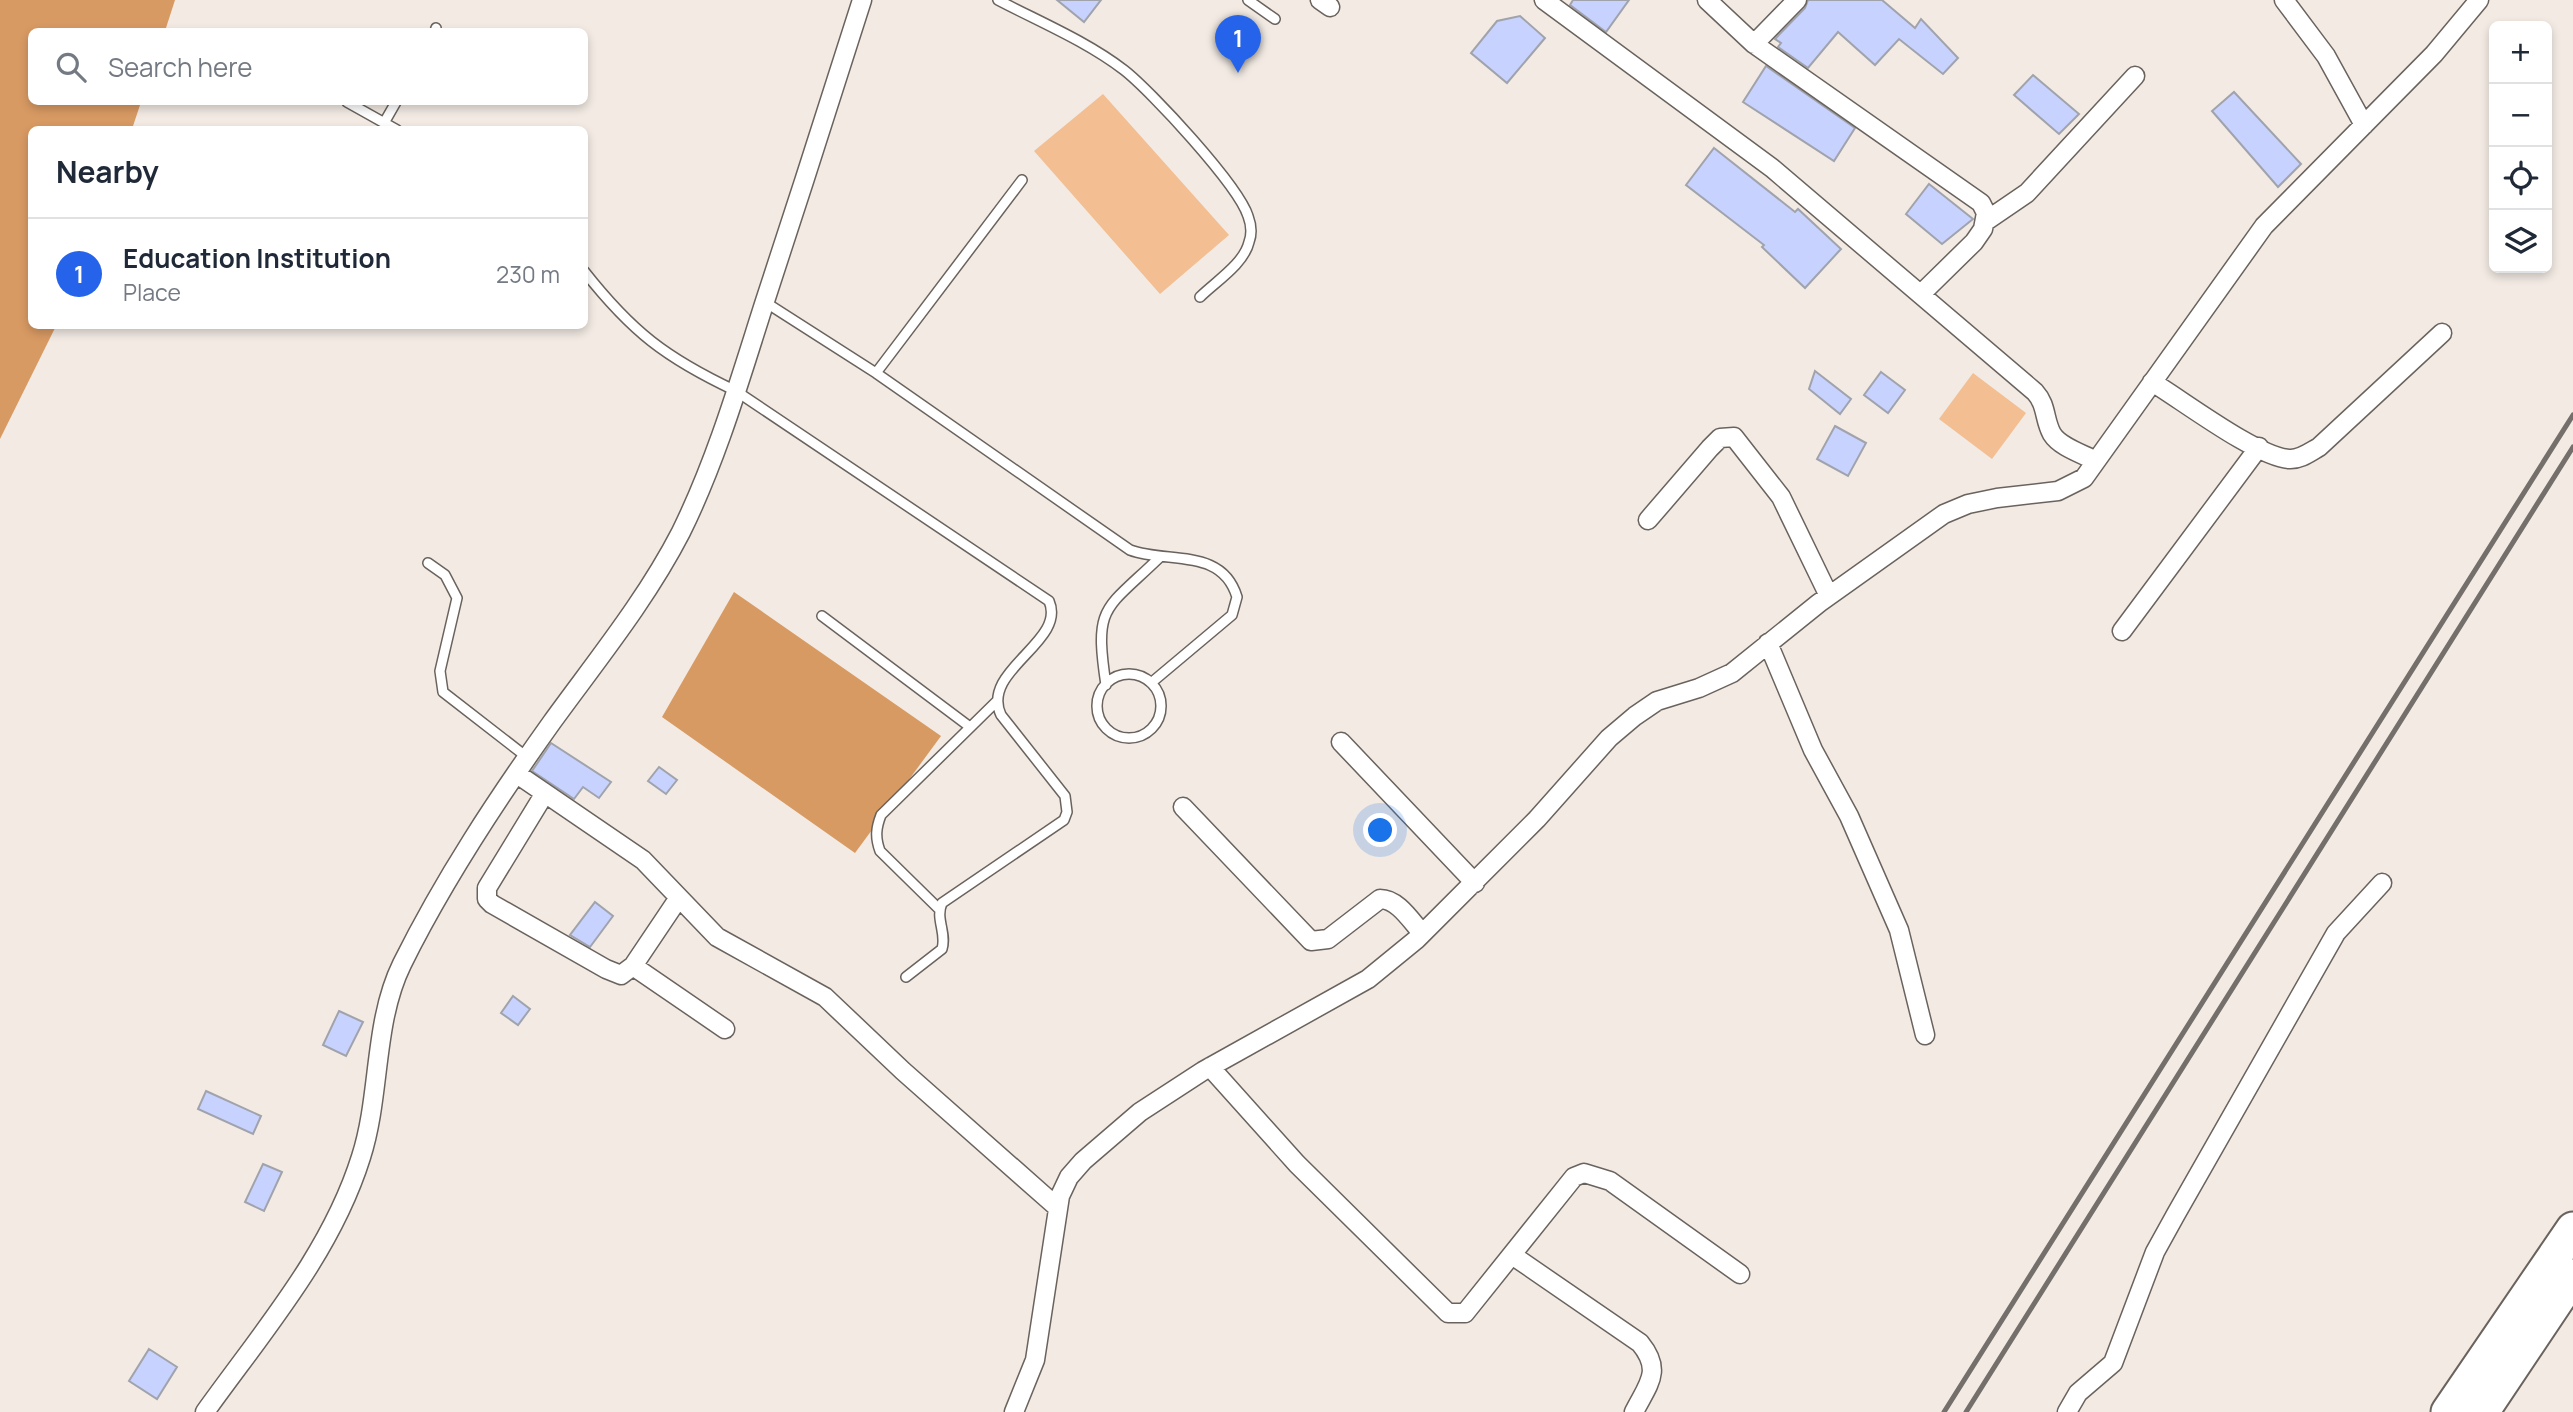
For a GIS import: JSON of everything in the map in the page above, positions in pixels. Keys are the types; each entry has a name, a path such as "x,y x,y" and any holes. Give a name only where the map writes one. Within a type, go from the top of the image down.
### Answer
{"highway":[{"path":"2448,1412 2573,1229"},
{"path":"2482,1412 2573,1276"}],"street":[{"path":"205,1412 320,1251 348,1195 362,1153 386,1014 398,971 449,878 517,774 660,568 696,498 736,391 862,0"},
{"path":"1544,0 1772,169 2035,392 2042,401 2051,433 2057,440 2096,461"},
{"path":"1707,0 1754,44 1981,203 1986,213 1986,221"},
{"path":"1754,44 1797,0"},
{"path":"2284,0 2326,56 2364,125"},
{"path":"1014,1412 1035,1360 1058,1208 1069,1177 1083,1161 1140,1112 1210,1067 1368,979 1475,883 1609,738 1635,716 1657,701 1723,678 1829,596 1944,514 1968,504 1997,498 2058,491 2084,478 2264,226 2434,54 2479,0"},
{"path":"1921,295 1974,242 1986,221 2027,193 2135,76"},
{"path":"2152,382 2259,447 2290,460 2301,458 2319,447 2442,333"},
{"path":"1648,520 1720,438 1734,437 1781,497 1829,596"},
{"path":"2122,631 2259,447"},
{"path":"1768,643 1813,750 1849,816 1895,918 1925,1035"},
{"path":"1341,742 1475,883"},
{"path":"517,774 643,860 717,937 825,996 912,1080 1058,1208"},
{"path":"545,793 487,888 487,899 614,974 627,973 634,966 678,899"},
{"path":"1183,807 1311,941 1328,939 1380,899 1390,900 1422,933"},
{"path":"2067,1412 2078,1393 2113,1363 2155,1252 2176,1213 2336,933 2382,883"},
{"path":"634,966 725,1029"},
{"path":"1210,1067 1297,1164 1448,1313 1465,1313 1574,1177 1584,1173 1610,1181 1740,1274"},
{"path":"1512,1255 1640,1343 1650,1355 1653,1368 1650,1383 1634,1412"}],"lane":[{"path":"998,0 1096,51 1125,71 1156,100 1232,188 1248,214 1249,243 1242,257 1200,297"},
{"path":"1248,0 1275,19"},
{"path":"352,105 390,126"},
{"path":"384,123 394,105"},
{"path":"876,373 1023,180"},
{"path":"588,276 622,317 649,342 701,375 736,391 1049,601 1053,609 1051,623 1000,687 997,701 1001,715 1065,796 1067,812 1064,820 946,899 939,909"},
{"path":"765,302 876,373 1130,550 1159,558 1182,557 1210,564 1222,572 1237,597 1232,615 1152,683"},
{"path":"1106,685 1100,645 1102,617 1110,605 1159,558"},
{"path":"428,564 452,583 457,598 440,671 443,692 528,758"},
{"path":"822,616 970,727"},
{"path":"1133,674 1152,683 1158,691 1161,711 1151,730 1132,738 1112,733 1099,717 1099,695 1106,685 1122,675 1133,674"},
{"path":"906,977 943,950 944,937 939,909 880,851 876,839 877,827 881,815 997,701"}],"shaded area":[{"path":"0,0 175,0 166,28 28,28 28,105 140,105 133,126 28,126 28,329 55,329 0,439"},
{"path":"1103,94 1229,235 1160,294 1034,151"},
{"path":"1973,373 2026,413 1992,459 1939,419"},
{"path":"734,592 941,736 855,853 662,717"}],"building":[{"path":"1057,0 1101,0 1084,22"},
{"path":"1573,0 1629,0 1606,32 1570,5"},
{"path":"1808,0 1882,0 1915,28 1921,19 1958,58 1943,74 1899,39 1875,65 1838,32 1808,68 1778,47 1781,43 1775,39 1805,8"},
{"path":"1520,16 1545,38 1507,83 1471,53 1497,21"},
{"path":"1766,66 1855,128 1834,161 1743,102"},
{"path":"2033,75 2079,114 2059,134 2014,95"},
{"path":"2234,92 2301,164 2278,187 2212,111"},
{"path":"1714,148 1795,212 1798,209 1841,249 1805,288 1762,247 1764,245 1686,185"},
{"path":"1929,184 1973,219 1942,244 1906,214"},
{"path":"1815,371 1851,399 1840,414 1809,389"},
{"path":"1881,372 1905,390 1888,413 1864,395"},
{"path":"1835,426 1866,443 1848,476 1817,459"},
{"path":"551,743 611,782 599,798 583,787 574,799 532,771"},
{"path":"659,767 677,780 666,794 648,781"},
{"path":"595,902 613,916 590,947 570,935"},
{"path":"513,996 530,1009 518,1025 501,1013"},
{"path":"339,1011 363,1022 346,1056 323,1045"},
{"path":"206,1091 261,1116 253,1134 198,1109"},
{"path":"263,1164 282,1172 264,1211 245,1202"},
{"path":"149,1349 177,1367 157,1399 129,1381"}],"railway":[{"path":"1944,1412 2573,415"},
{"path":"1966,1412 2573,447"}],"place":[{"name":"Education Institution","path":"1238,73"}]}
